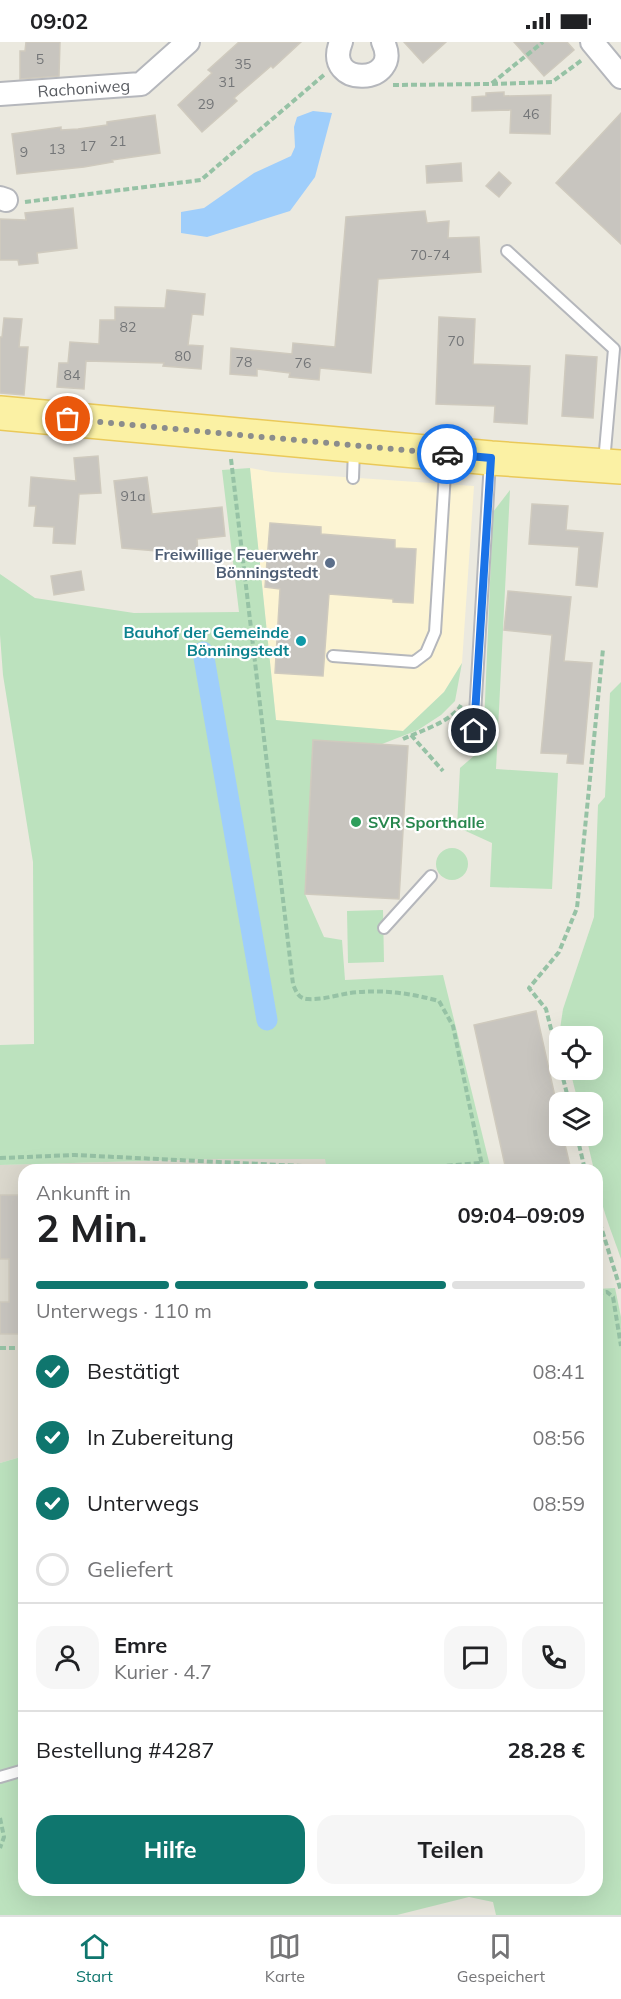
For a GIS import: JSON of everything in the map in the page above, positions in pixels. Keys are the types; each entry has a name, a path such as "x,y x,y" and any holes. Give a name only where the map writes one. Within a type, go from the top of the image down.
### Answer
{"main road":[{"path":"0,413 491,458 612,466"}],"street":[{"name":"Rachoniweg","path":"0,94 141,84 189,42"},
{"path":"341,42 338,52 342,66 354,76 369,76 376,73 385,60 383,42"},
{"path":"595,45 621,77"}],"lane":[{"path":"507,251 614,349 612,466"},
{"path":"352,478 354,446"},
{"path":"333,656 414,662 426,653 435,632 446,454"},
{"path":"474,731 491,458"},
{"path":"384,928 431,876"},
{"path":"0,1776 18,1772"}],"path":[{"path":"491,84 543,42"},
{"path":"376,73 387,85 552,82 595,45"},
{"path":"3,199 27,203 201,180 326,73 342,66"},
{"path":"230,456 293,984 298,995 307,1000 353,993 391,991 439,1001 453,1026 481,1163 468,1164"},
{"path":"550,1026 546,1009 529,988 559,952 576,908 603,650"},
{"path":"403,739 448,718 459,709"},
{"path":"411,735 443,771"},
{"path":"579,1146 584,1164"},
{"path":"0,1158 75,1155 260,1164"},
{"path":"603,1233 621,1291"},
{"path":"603,1293 607,1292 613,1297 621,1346"},
{"path":"0,1348 18,1348"},
{"path":"0,1818 4,1837 0,1848"}],"shaded area":[{"path":"250,468 272,472 474,486 462,663 444,692 403,731 276,721"},
{"path":"214,1159 326,1159 326,1164 36,1164"},
{"path":"18,1164 18,1458 0,1463 0,1165"}],"green space":[{"path":"250,468 276,720 403,731 444,692 462,663 455,701 441,715 418,730 382,744 313,741 305,894 324,937 342,940 345,980 443,975 490,1164 326,1164 325,1159 214,1159 0,1165 0,1045 34,1044 33,862 3,675 0,635 0,574 35,598 134,613 239,612 222,470"},
{"path":"510,490 496,769 558,773 552,889 490,887 492,843 457,827 460,768 483,748 493,512"},
{"path":"621,682 621,1259 603,1207 603,1164 593,1164 588,1146 603,1146 603,1092 576,1092 572,1080 603,1080 603,1026 560,1026 563,1009 594,917 598,805 605,797 610,693"},
{"path":"452,848 463,853 468,864 463,875 452,880 441,875 436,864 441,853"},
{"path":"383,910 384,962 348,963 347,911"},
{"path":"615,1288 621,1317 621,1915 496,1915 493,1902 469,1897 397,1915 0,1915 0,1463 18,1458 18,1896 603,1896 603,1289"}],"water":[{"path":"313,111 332,113 315,177 290,211 207,237 181,233 181,212 204,208 254,173 291,156 295,147 294,127 297,117"}],"building":[{"path":"26,42 60,42 59,76 20,79 20,51 25,51"},
{"path":"239,42 301,42 273,68 271,66 234,98 237,101 202,132 178,105 212,73 208,70"},
{"path":"404,42 446,42 423,63"},
{"path":"514,42 567,42 574,50 544,76"},
{"path":"504,92 504,96 551,95 550,134 510,133 511,110 472,111 472,97"},
{"path":"621,113 621,244 556,183"},
{"path":"155,115 160,153 112,160 113,162 84,167 17,174 12,134 61,127 61,130 78,129"},
{"path":"461,163 462,181 427,183 426,166"},
{"path":"499,172 511,183 499,197 486,186"},
{"path":"73,208 77,248 37,253 38,263 19,265 18,260 0,260 0,219 26,220 25,213"},
{"path":"425,211 427,223 449,221 448,238 479,237 481,272 378,279 371,373 320,368 319,380 289,377 290,373 257,369 257,376 230,374 231,348 292,354 293,343 335,347 346,217"},
{"path":"167,290 205,294 203,315 192,314 188,345 203,346 201,369 163,366 164,363 86,361 84,389 57,387 59,363 68,363 70,342 99,344 100,320 115,320 115,307 165,308"},
{"path":"439,317 475,319 473,364 530,366 527,424 494,422 495,406 436,404"},
{"path":"4,318 22,319 19,347 28,347 24,395 0,393 0,337 2,337"},
{"path":"566,355 597,357 593,418 562,416"},
{"path":"98,456 101,493 79,494 75,544 53,543 54,527 34,526 36,506 29,506 31,477 76,481 74,458"},
{"path":"147,477 152,514 222,507 225,536 197,539 198,554 169,557 169,552 122,548 114,481"},
{"path":"532,504 568,506 566,530 603,533 597,587 576,585 579,547 529,544"},
{"path":"270,523 321,527 321,534 395,540 395,548 416,549 413,603 393,602 393,599 329,594 323,676 275,673 280,589 265,587"},
{"path":"81,571 84,590 54,595 51,576"},
{"path":"508,591 571,597 564,661 592,663 583,764 567,763 568,754 541,753 552,635 504,630"},
{"name":"SVR Sporthalle","path":"313,740 408,746 399,899 305,894"},
{"path":"536,1011 549,1070 549,1080 551,1080 554,1092 549,1092 549,1146 565,1146 570,1164 505,1164 474,1025"},
{"path":"0,1195 18,1195 18,1334 0,1334 0,1302 9,1302 9,1259 0,1259"}],"waterway":[{"path":"203,652 267,1020"}],"way so far":[{"path":"68,419 447,454"}],"place":[{"name":"Freiwillige Feuerwehr Bönningstedt","path":"330,563"},
{"name":"Bauhof der Gemeinde Bönningstedt","path":"301,641"},
{"name":"SVR Sporthalle","path":"356,822"}],"route":[{"path":"447,454 491,458 474,731"}]}
